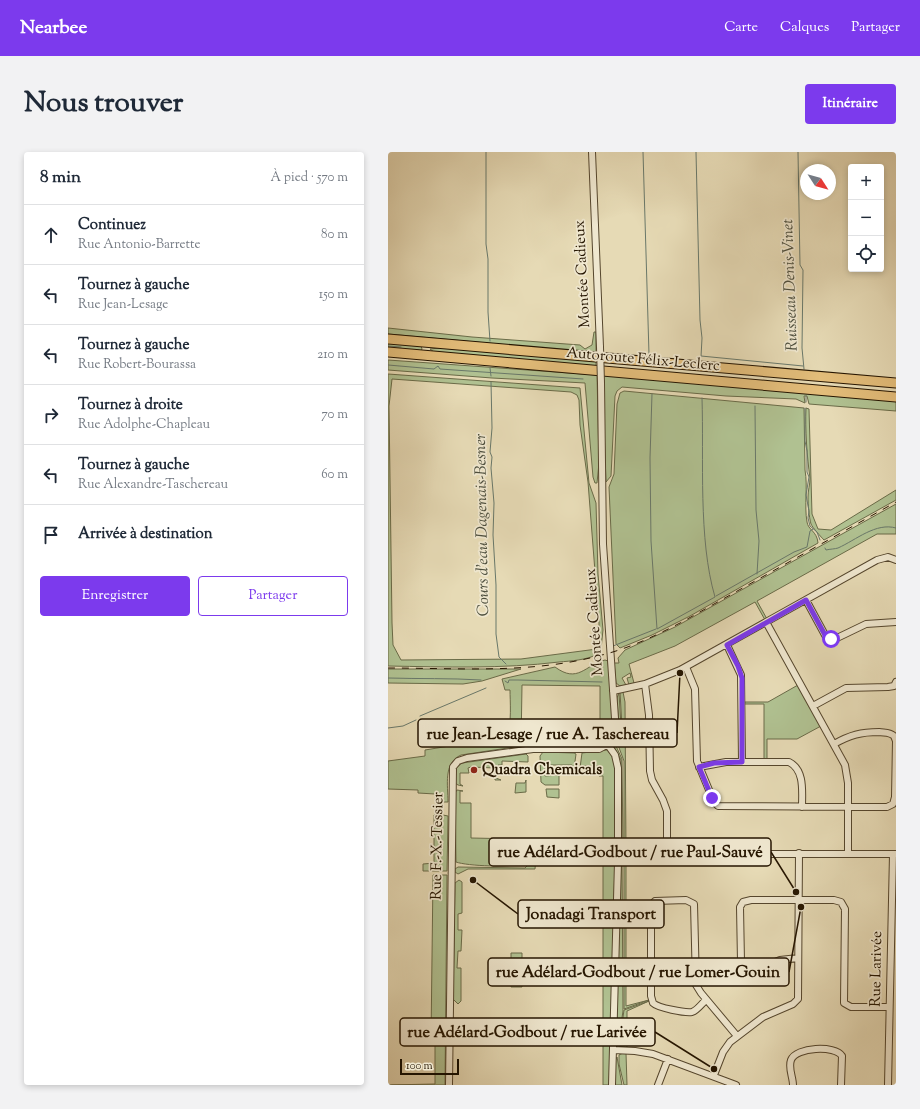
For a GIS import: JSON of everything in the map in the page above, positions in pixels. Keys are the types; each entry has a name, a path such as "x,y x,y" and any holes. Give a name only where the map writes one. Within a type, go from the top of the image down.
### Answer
{"highway":[{"name":"Autoroute Félix-Leclerc","path":"388,339 896,383"},
{"name":"Autoroute Félix-Leclerc","path":"388,352 896,397"},
{"path":"388,356 426,355"}],"street":[{"name":"Montée Cadieux","path":"592,152 600,347 603,544 616,730 614,738 608,745"},
{"path":"613,691 645,684 686,667 877,560 888,557 896,560"},
{"path":"806,600 825,635 831,639 866,624 896,622"},
{"path":"766,622 844,761 848,774 848,854"},
{"path":"727,645 738,666 742,678 742,762"},
{"path":"686,667 695,689 696,756 699,767 714,802 718,806 887,807 893,804 895,797 895,738 892,734 861,732 834,744"},
{"path":"813,706 846,688 888,687 894,686 896,682"},
{"path":"645,684 650,715 650,770 652,780 667,811 667,854"},
{"path":"608,745 615,755 618,765 618,854 612,1085"},
{"name":"Rue F.-X.-Tessier","path":"449,1085 453,767 460,760 524,750 597,749 608,745"},
{"path":"699,767 714,763 742,762 787,762 793,764 802,780 802,807"},
{"path":"618,854 894,854"},
{"path":"714,1075 725,1048 737,1036 767,1015 796,1002 799,996 799,854"},
{"name":"Rue Larivée","path":"888,1085 894,854"},
{"path":"706,1000 697,1009 691,1012 659,1007 653,1003 651,996 651,908 656,901 686,900 694,904 696,982 698,989 737,1036"},
{"path":"798,958 780,960 749,972 744,970 740,962 740,909 742,903 748,900 836,900 843,904 845,909 843,999 846,1005 853,1007 889,1007"},
{"path":"613,1050 640,1051 714,1075 736,1085"},
{"path":"793,1085 790,1065 795,1054 804,1050 838,1051 842,1056 842,1085"},
{"path":"658,1085 668,1059"}],"green space":[{"path":"388,328 472,337 580,345 585,349 592,345 594,332 596,332 596,353 388,334"},
{"path":"388,342 421,346 422,349 421,351 388,349"},
{"path":"449,347 596,360 596,368 434,352 430,349"},
{"path":"388,360 597,375 599,463 597,483 595,483 593,477 585,383 388,370"},
{"path":"388,374 580,388 589,483 596,503 598,574 603,630 601,649 598,654 579,660 516,666 388,666","holes":["392,379 571,392 577,395 579,400 580,425 588,482 599,623 599,642 597,649 521,659 401,660 393,645 392,623 389,406"]},
{"path":"602,375 896,401 896,411 809,404 807,396 804,396 805,403 796,399 726,396 622,387 617,391 615,396 611,476 606,482"},
{"path":"624,391 804,408 806,516 808,525 816,536 818,543 690,616 652,635 620,648 616,644 609,487 614,474 617,404 620,393"},
{"path":"806,408 809,409 812,514 818,529 831,530 896,490 896,500 824,540 812,525 809,514 808,497 810,478 806,443"},
{"path":"896,504 896,534 877,534 757,601 767,619 765,620 755,602 675,646 629,664 634,683 629,685 627,678 631,677 630,673 622,678 626,685 620,686 616,683 614,663 619,663 618,658 625,650 675,627"},
{"path":"605,660 608,661 613,726 611,736 604,743 576,745 575,731 545,731 545,729 600,730 602,721 600,720 600,686 522,685 521,746 461,755 455,759 451,763 448,775 448,802 436,802 435,794 418,793 418,790 388,789 388,761 425,756 425,750 492,739 506,734 509,729 510,719 510,690 505,690 502,679 555,667 563,672 576,674 598,662"},
{"path":"388,669 521,669 482,681 463,684 388,683"},
{"path":"798,685 821,726 797,739 767,739 767,759 764,759 764,704 744,704 745,702 768,702"},
{"path":"620,692 623,692 625,702 626,851 624,851 624,761 618,745 622,727"},
{"path":"619,693 621,726 616,745 613,744 619,729 617,698"},
{"path":"613,745 616,746 622,759 623,850 621,846 621,760"},
{"path":"607,750 615,760 615,849 613,850 603,850 603,776 599,776 599,766 582,766 581,769 580,768 582,753"},
{"path":"543,752 576,754 574,769 572,765 545,765 545,776 559,775 559,785 545,785 541,782 540,756"},
{"path":"526,754 528,756 528,762 502,761 502,765 498,765 498,768 496,768 496,778 501,780 495,780 495,768 471,767 468,768 469,773 460,773 460,784 463,786 455,783 456,768 462,763"},
{"path":"526,780 526,792 515,793 516,783 525,783"},
{"path":"546,789 559,789 559,798 547,797"},
{"path":"457,790 463,791 460,791 460,803 471,803 471,838 520,839 519,848 528,848 527,857 523,863 509,866 490,866 470,865 456,862 455,793"},
{"path":"438,814 448,816 447,871 423,871 423,864 434,863 434,815"},
{"path":"531,856 536,857 535,869 468,869 458,874 455,872 455,869 458,867 525,868 530,863"},
{"path":"603,857 613,857 615,859 610,1085 603,1085"},
{"path":"624,857 626,857 626,1006 649,1000 624,1009"},
{"path":"622,858 623,1011 618,1045 616,1042"},
{"path":"433,875 447,875 445,1085 388,1085 435,1084 435,1040 431,1040"},
{"path":"459,880 462,882 462,913 458,914 458,930 462,930 461,951 458,951 457,968 461,968 461,1001 458,1004 453,999 455,883"},
{"path":"511,953 522,953 522,965 511,965"},
{"path":"511,977 522,977 522,987 511,987"},
{"path":"649,1001 627,1011 627,1048 619,1046 624,1010"},
{"path":"626,1053 627,1085 624,1085 619,1064 619,1055"},
{"path":"617,1057 622,1085 615,1085 615,1061"}],"waterway":[{"path":"486,152 486,244 488,259 488,312 490,341"},
{"path":"643,152 649,354"},
{"path":"696,152 700,320 702,338 701,357"},
{"name":"Ruisseau Denis-Vinet","path":"798,152 800,265 803,270 802,348 804,369"},
{"path":"388,346 401,347"},
{"path":"701,356 803,366"},
{"path":"388,365 434,369 438,366 440,369 583,379"},
{"path":"490,368 491,376"},
{"name":"Cours d'eau Dagenais-Besner","path":"491,382 492,428 490,452 492,457 491,468 494,503 493,535 496,585 496,634 499,657 506,664"},
{"path":"652,394 650,458 651,541 657,629 715,597 706,550 704,525 702,398"},
{"name":"Ruisseau Denis-Vinet","path":"806,396 806,402"},
{"path":"755,406 756,510 759,541 757,574"},
{"name":"Ruisseau Denis-Vinet","path":"805,408 805,441 807,451 807,472 809,477 806,495 809,511 808,518 810,526 817,532 820,540"},
{"name":"Ruisseau Denis-Vinet","path":"825,548 826,550 838,548 881,527 896,528"},
{"path":"716,596 794,552 807,547 810,531 813,529"},
{"path":"613,646 656,629"},
{"path":"388,678 481,680"},
{"path":"505,681 508,683 509,680 602,682"},
{"path":"420,716 486,688"},
{"path":"388,728 403,726 416,720"}],"railway":[{"path":"388,668 520,668 572,662 620,650 682,622 896,502"}],"place":[{"name":"rue Jean-Lesage / rue A. Taschereau","path":"680,673"},
{"name":"Quadra Chemicals","path":"474,770"},
{"name":"Jonadagi Transport","path":"473,880"},
{"name":"rue Adélard-Godbout / rue Paul-Sauvé","path":"796,892"},
{"name":"rue Adélard-Godbout / rue Lomer-Gouin","path":"801,907"},
{"name":"rue Adélard-Godbout / rue Larivée","path":"714,1069"}],"route":[{"path":"712,798 699,767 714,763 742,762 742,678 741,672 727,645 806,600 825,635 827,638 831,639"}]}
